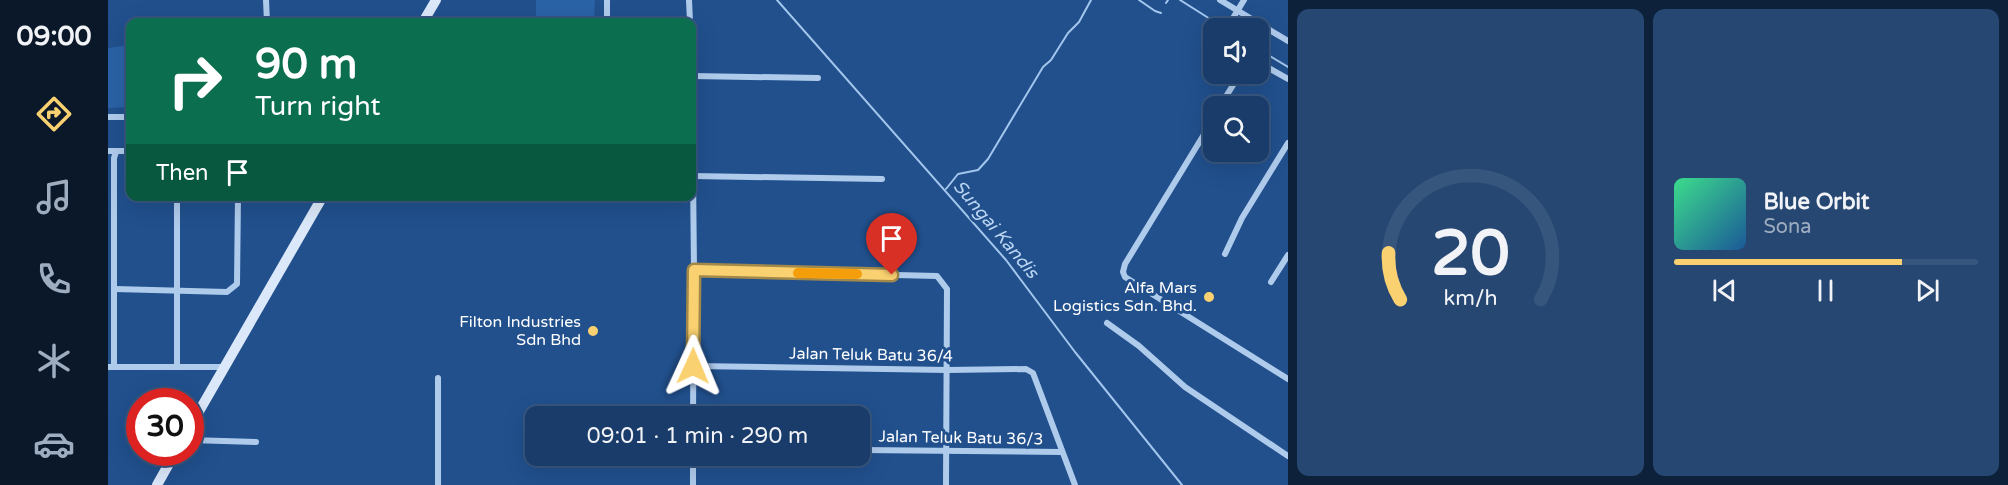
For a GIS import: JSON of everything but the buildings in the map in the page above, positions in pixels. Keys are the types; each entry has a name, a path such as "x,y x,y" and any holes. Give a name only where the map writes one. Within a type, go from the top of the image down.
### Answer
{"main road":[{"path":"425,18 436,0"},
{"path":"204,403 320,201"},
{"path":"157,485 168,466"}],"street":[{"path":"266,0 267,18"},
{"path":"607,0 607,18"},
{"path":"689,0 690,18"},
{"path":"1220,0 1288,41"},
{"path":"1233,18 1244,0"},
{"path":"1269,69 1288,80"},
{"path":"696,75 819,78"},
{"path":"108,117 126,117"},
{"path":"1203,136 1125,264 1123,272 1125,277 1288,379"},
{"path":"1225,254 1242,218 1288,143"},
{"path":"108,151 126,151"},
{"path":"116,152 114,158 115,289 111,367 225,367"},
{"path":"696,176 882,179"},
{"path":"177,201 177,367"},
{"path":"115,289 227,292 237,284 238,201"},
{"path":"693,201 693,406"},
{"path":"1271,282 1288,255"},
{"path":"694,270 937,276 947,289 946,485"},
{"path":"1107,323 1139,346 1185,387 1288,456"},
{"name":"Jalan Teluk Batu 36/4","path":"693,366 1026,369 1033,374 1039,386 1062,452"},
{"path":"438,378 438,485"},
{"path":"204,440 256,442"},
{"name":"Jalan Teluk Batu 36/3","path":"870,450 1062,452"},
{"path":"1062,452 1076,485"},
{"path":"693,466 693,485"}],"shaded area":[{"path":"536,0 595,0 594,18 536,18"},
{"path":"126,46 126,107 108,108 108,48"}],"waterway":[{"name":"Sungai Kandis","path":"777,0 1006,260 1075,352 1182,485"},
{"path":"946,189 958,174 978,170 988,159 1043,67 1051,60 1068,33 1079,22 1091,0"},
{"path":"1139,0 1161,13"},
{"path":"1180,0 1208,18"},
{"path":"1269,56 1288,67"}],"slow traffic":[{"path":"798,273 857,274"}],"place":[{"name":"Alfa Mars Logistics Sdn. Bhd.","path":"1209,297"},
{"name":"Filton Industries Sdn Bhd","path":"593,331"}],"route":[{"path":"693,366 694,270 892,275"}]}
